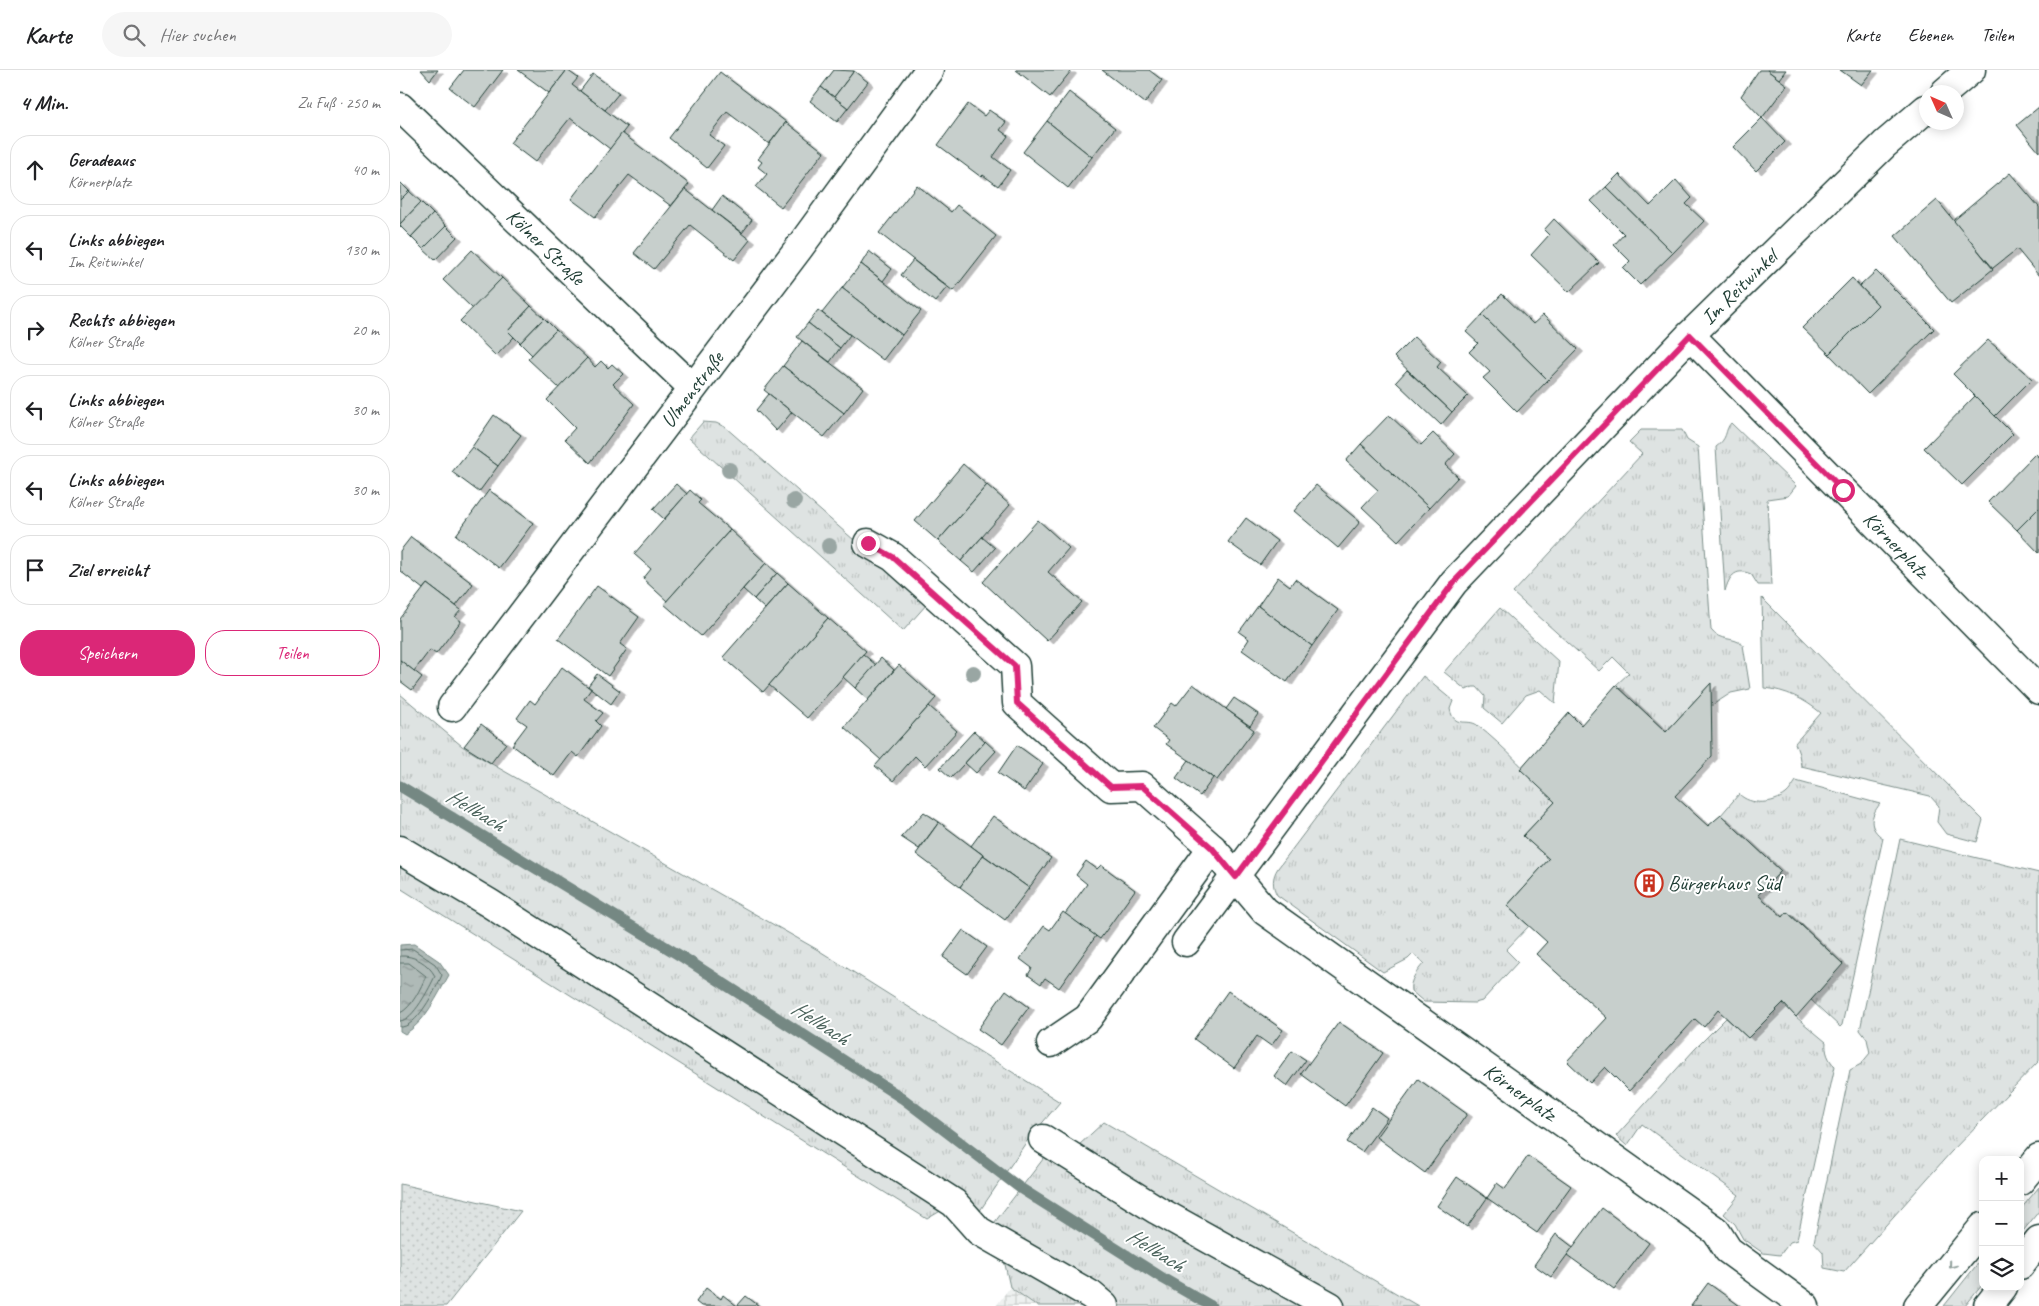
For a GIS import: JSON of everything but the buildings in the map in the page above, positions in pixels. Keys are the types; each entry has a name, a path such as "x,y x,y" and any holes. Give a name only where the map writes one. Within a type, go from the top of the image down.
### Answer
{"street":[{"name":"Ulmenstraße","path":"452,708 692,387 799,248 929,70"},
{"path":"1953,85 1971,70"},
{"name":"Kölner Straße","path":"400,107 692,387"},
{"name":"Im Reitwinkel","path":"1186,942 1454,582 1690,335 1885,144 1919,115"},
{"name":"Körnerplatz","path":"1690,335 2039,690"},
{"path":"868,543 893,557 1015,666 1017,703 1111,787 1142,786 1212,848 1236,877"},
{"path":"1051,1043 1088,1018 1212,848"},
{"path":"400,850 489,903 954,1203 979,1231 1091,1295 1104,1306"},
{"name":"Körnerplatz","path":"1236,877 1266,911 1716,1232 1728,1250 1805,1306"},
{"path":"1044,1139 1157,1210 1330,1306"},
{"path":"2024,1176 2039,1158"},
{"path":"1918,1306 1979,1232"},
{"path":"2024,1260 2039,1240"},
{"path":"1988,1306 2000,1291"}],"shaded area":[{"path":"1010,1287 1037,1306 996,1306"}],"green space":[{"path":"703,422 716,423 725,427 927,604 903,631 689,438"},
{"path":"1731,423 1796,486 1788,496 1767,499 1771,585 1758,585 1751,574 1740,572 1733,575 1725,591 1716,447 1725,437"},
{"path":"1641,430 1682,430 1687,440 1698,447 1711,630 1722,638 1739,642 1743,645 1750,689 1731,693 1711,706 1710,684 1666,732 1616,685 1629,673 1613,657 1599,671 1513,593 1642,454 1629,442"},
{"path":"1762,598 1983,820 1977,842 1946,834 1937,822 1939,806 1930,796 1801,766 1795,743 1821,713 1808,703 1794,696 1764,688"},
{"path":"1500,608 1559,662 1555,703 1540,690 1526,695 1502,723 1484,708 1485,696 1477,687 1466,690 1444,672"},
{"path":"1423,676 1453,701 1450,709 1454,719 1477,725 1518,762 1555,802 1523,836 1549,859 1507,906 1529,926 1506,950 1518,962 1482,1001 1475,1003 1424,1002 1411,991 1412,980 1424,963 1413,954 1408,959 1383,972 1277,895 1274,888 1274,878 1278,868"},
{"path":"400,694 462,746 818,950 1060,1102 1027,1141 979,1212 954,1203 927,1219 400,888"},
{"path":"1796,781 1880,804 1874,813 1872,822 1875,830 1883,838 1842,1025 1840,1027 1811,1000 1842,963 1788,912 1783,917 1758,895 1781,871 1721,815 1739,794 1756,802 1769,802 1786,794"},
{"path":"1900,839 2039,873 2039,1061 1951,1152 1844,1272 1824,1268 1823,1252 1814,1242 1850,1070 1861,1064 1870,1053 1867,1039 1860,1030"},
{"path":"1783,1003 1796,1017 1826,1042 1830,1061 1835,1066 1797,1240 1790,1242 1780,1255 1763,1253 1743,1239 1735,1224 1724,1214 1739,1195 1642,1124 1627,1146 1616,1136 1695,1049 1726,1018 1748,1038"},
{"path":"1104,1122 1418,1306 1037,1306 1010,1287 1004,1260 991,1227 1047,1154 1079,1145"},
{"path":"400,1184 521,1211 446,1306 400,1306"},
{"path":"2039,1187 2039,1211 2024,1230 2024,1205"},
{"path":"1979,1262 1979,1289 1965,1306 1944,1306"}],"water":[{"path":"414,944 439,961 449,975 425,1015 405,1034 400,1031 400,945"}],"waterway":[{"name":"Hellbach","path":"400,786 684,958 902,1098 1020,1188 1164,1279 1211,1306"}],"place":[{"name":"Bürgerhaus Süd","path":"1649,883"}],"route":[{"path":"868,543 893,557 1015,666 1017,703 1111,787 1142,786 1212,848 1236,877 1454,582 1690,335 1843,490"}]}
